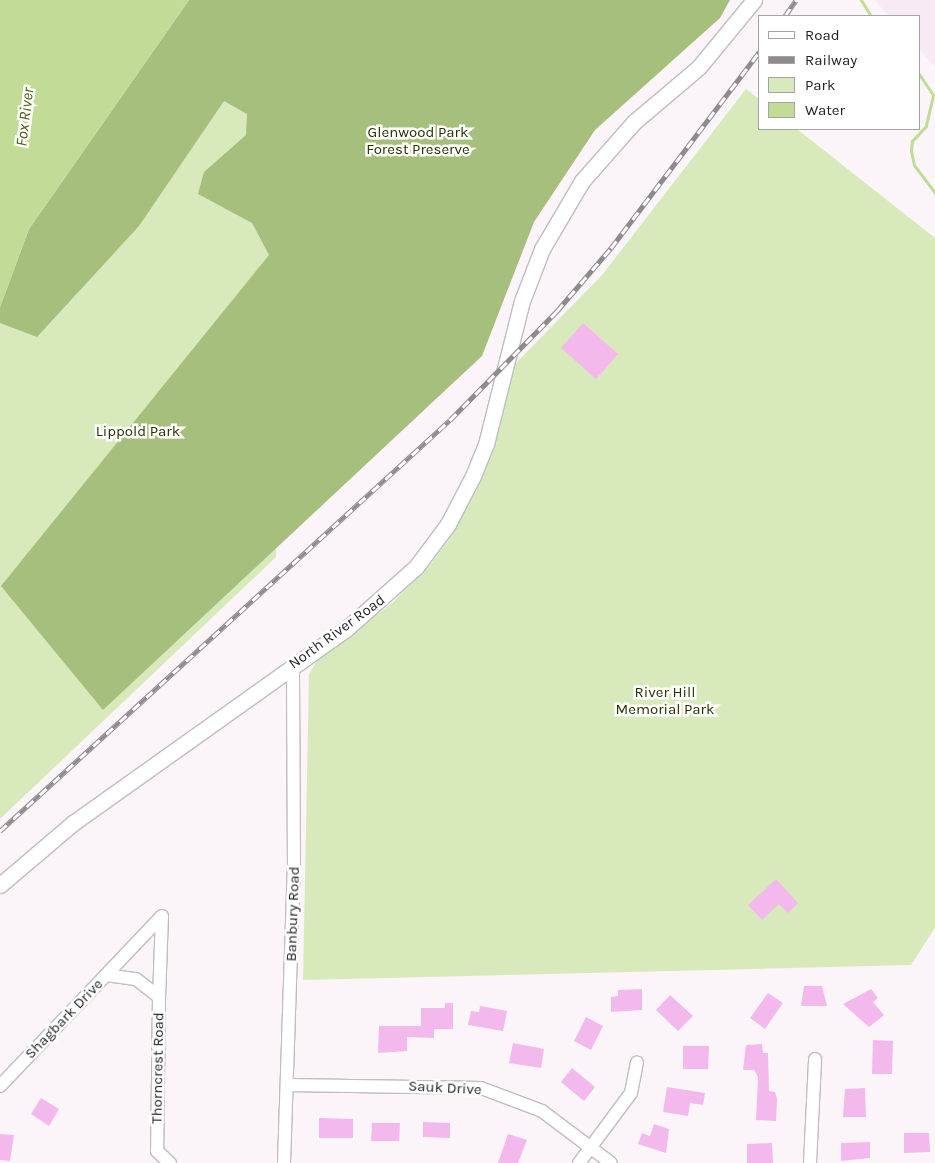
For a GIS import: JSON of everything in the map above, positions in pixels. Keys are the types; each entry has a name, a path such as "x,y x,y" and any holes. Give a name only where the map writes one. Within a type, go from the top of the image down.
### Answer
{"main road":[{"name":"North River Road","path":"0,885 73,823 293,664 366,614 434,544 458,506 486,444 522,301 542,249 582,181 634,122 699,67 735,26 754,0"}],"street":[{"name":"Banbury Road","path":"284,1163 294,868 293,664"},
{"path":"106,975 162,916 159,997"},
{"name":"Shagbark Drive","path":"0,1086 106,975 136,979"},
{"name":"Thorncrest Road","path":"136,979 159,997 157,1151 170,1163"},
{"path":"810,1163 815,1059"},
{"path":"579,1163 631,1093 637,1063"},
{"name":"Sauk Drive","path":"287,1085 481,1088 542,1111 611,1163"}],"shaded area":[{"path":"875,0 935,0 935,67 920,50 920,15 887,15"}],"green space":[{"name":"Lippold Park","path":"189,0 275,0 276,557 0,819 0,307"},
{"name":"Glenwood Park Forest Preserve","path":"189,0 730,0 720,18 595,130 534,222 482,356 103,710 1,586 269,255 252,223 198,194 204,172 246,135 247,114 224,101 139,226 37,337 0,323 0,307 29,229"},
{"name":"River Hill Memorial Park","path":"746,89 758,98 758,130 798,130 935,238 935,928 911,965 303,980 309,674 318,659 392,603 431,564 452,535 487,463 515,364 602,275"}],"water":[{"name":"Fox River","path":"0,0 189,0 29,229 0,307"}],"building":[{"path":"583,323 618,354 596,379 561,348"},
{"path":"776,879 798,903 788,913 779,904 762,920 748,905"},
{"path":"804,986 822,986 827,1006 801,1006"},
{"path":"642,989 642,1010 611,1012 611,997 618,996 618,990"},
{"path":"871,989 878,998 873,1002 884,1015 869,1027 843,1004"},
{"path":"768,993 783,1003 765,1029 750,1018"},
{"path":"670,995 693,1016 678,1031 656,1010"},
{"path":"445,1003 453,1003 453,1029 434,1029 434,1038 407,1037 407,1051 378,1053 379,1026 421,1026 421,1008 445,1008"},
{"path":"480,1006 507,1011 503,1031 468,1025 471,1011 479,1012"},
{"path":"586,1017 603,1026 591,1050 574,1041"},
{"path":"873,1040 893,1041 892,1074 872,1074"},
{"path":"513,1043 544,1049 541,1068 509,1063"},
{"path":"762,1044 763,1053 768,1053 769,1091 775,1092 777,1099 776,1121 756,1120 758,1077 754,1070 743,1070 746,1045"},
{"path":"683,1046 709,1046 708,1069 683,1069"},
{"path":"572,1068 595,1087 584,1101 561,1082"},
{"path":"667,1087 705,1093 703,1105 690,1103 688,1116 663,1112"},
{"path":"865,1088 866,1117 843,1117 845,1089"},
{"path":"41,1098 59,1109 49,1126 31,1114"},
{"path":"319,1118 353,1119 353,1138 319,1138"},
{"path":"423,1122 450,1123 450,1138 423,1137"},
{"path":"372,1123 400,1123 399,1141 371,1141"},
{"path":"654,1124 669,1129 666,1153 638,1144 642,1133 650,1136"},
{"path":"904,1133 929,1133 930,1152 904,1153"},
{"path":"0,1134 14,1135 10,1161 0,1160"},
{"path":"508,1134 527,1140 518,1163 498,1163"},
{"path":"870,1142 870,1158 841,1161 841,1143"},
{"path":"772,1143 773,1163 747,1163 747,1144"}],"waterway":[{"path":"861,0 870,15"},
{"path":"920,76 933,95 926,126 912,141 911,151 914,165 935,193"}],"railway":[{"path":"786,15 796,0"},
{"path":"0,831 450,420 557,311 611,248 758,53"}]}
